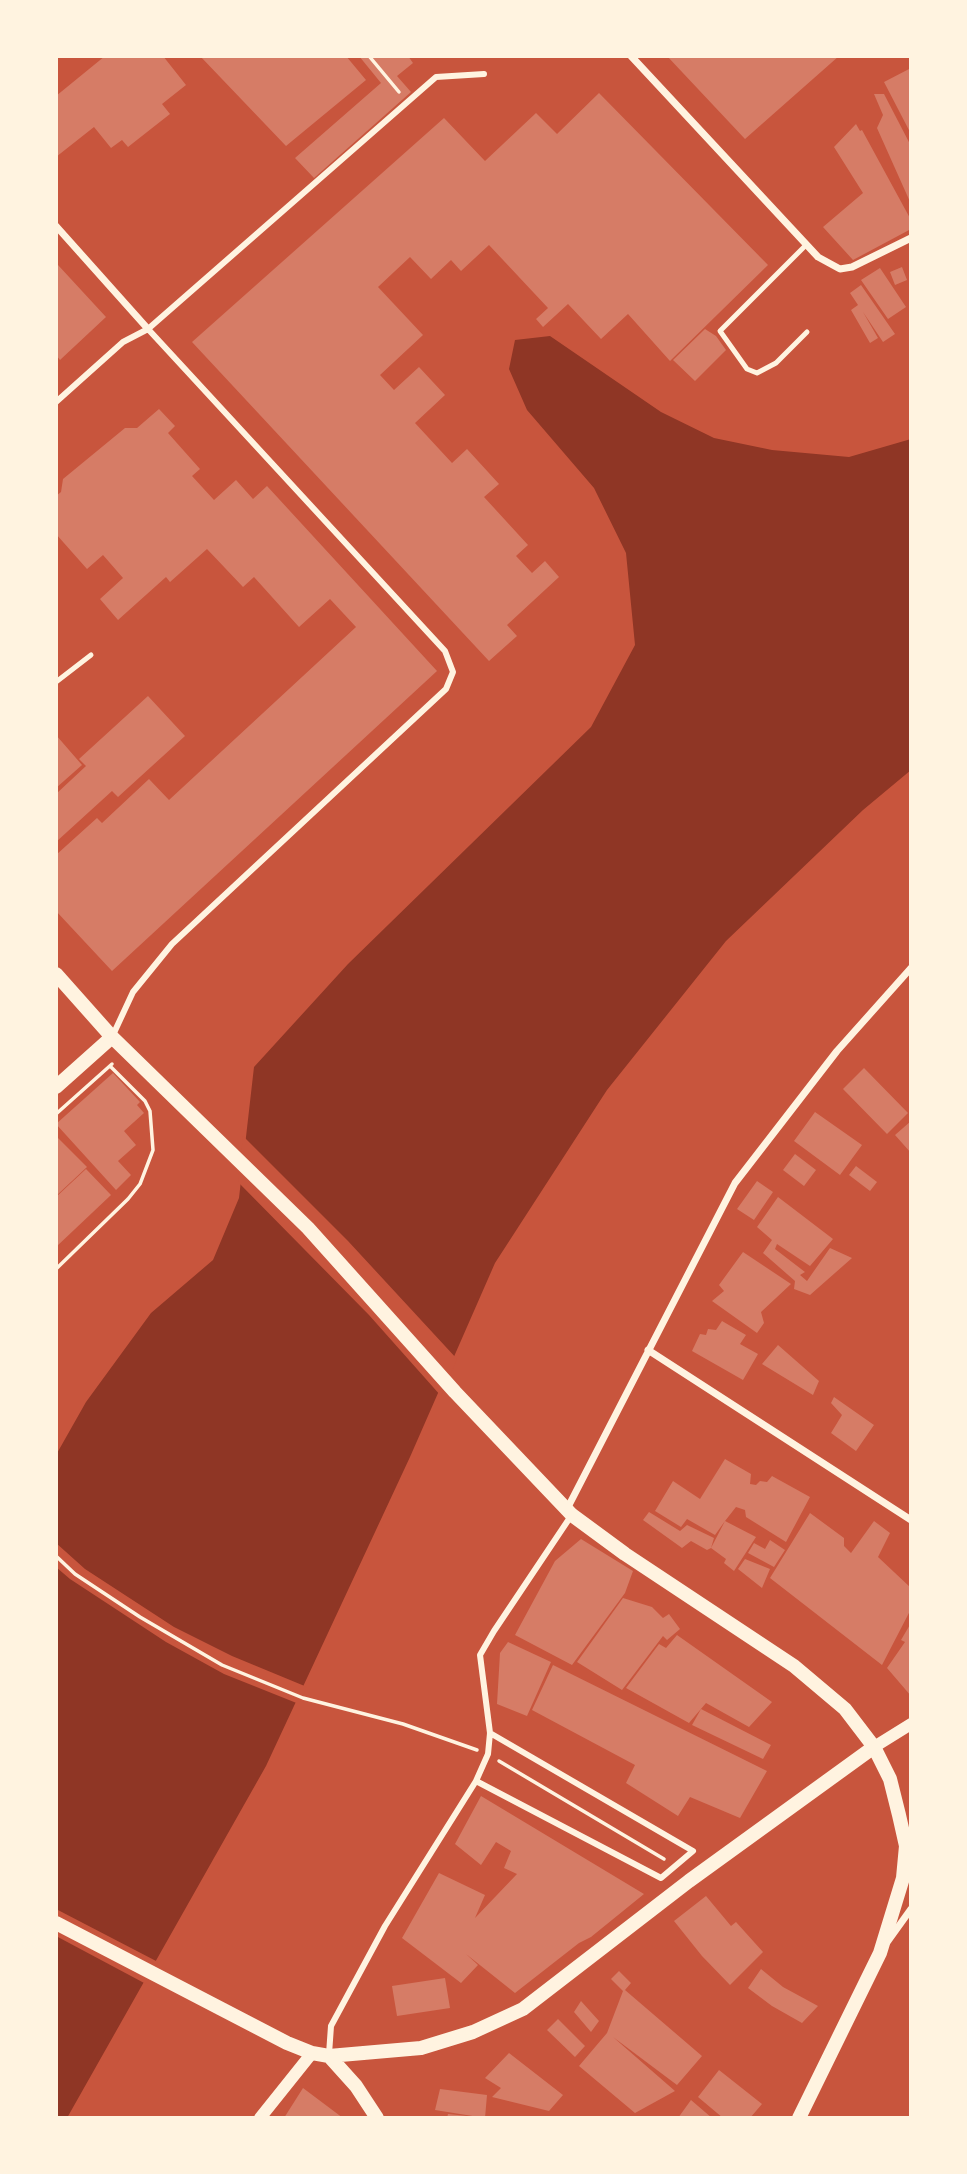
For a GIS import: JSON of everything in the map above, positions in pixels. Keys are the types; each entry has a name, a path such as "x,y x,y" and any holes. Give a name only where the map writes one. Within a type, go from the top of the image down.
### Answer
{"main road":[{"path":"56,974 112,1037 308,1228 454,1392 566,1508 625,1553 794,1665 845,1709 874,1747 890,1779 906,1846 903,1878 880,1953 799,2118"},
{"path":"56,1087 112,1037"},
{"path":"56,1923 287,2043 312,2053 329,2056 421,2048 473,2032 523,2009 689,1881 874,1747"},
{"path":"329,2056 356,2087 377,2118"}],"street":[{"path":"631,56 818,257 840,269 852,267 911,238"},
{"path":"56,402 123,342 148,329 436,77 484,74"},
{"path":"56,226 444,651 453,671 446,689 172,944 133,992 112,1037"},
{"path":"329,2056 331,2026 385,1926 476,1781 488,1754 490,1733 480,1655 566,1508 735,1183 837,1051 911,968"},
{"path":"648,1350 911,1520"},
{"path":"874,1747 911,1724"},
{"path":"476,1781 660,1878 693,1851 490,1733"},
{"path":"880,1953 911,1909"},
{"path":"260,2118 312,2053"}],"lane":[{"path":"805,246 720,331 747,369 757,373 776,363 807,332"},
{"path":"56,682 91,655"}],"path":[{"path":"369,56 408,102"},
{"path":"56,1114 110,1066 145,1101 150,1111 153,1150 140,1184 134,1192 56,1269"},
{"path":"56,1556 75,1574 222,1665 303,1698 403,1724 488,1754 676,1866"}],"shaded area":[{"path":"550,336 661,412 714,438 772,450 849,457 911,439 911,770 863,810 726,941 607,1090 495,1263 410,1457 266,1766 67,2118 56,2118 56,1455 86,1402 151,1313 213,1260 239,1198 254,1067 348,964 591,727 635,645 626,553 594,488 527,410 509,369 515,340"}],"pier":[{"path":"243,1136 348,1241 457,1359 441,1396 369,1315 238,1182"},
{"path":"56,1543 85,1569 174,1627 232,1656 307,1687 299,1704 224,1674 166,1642 70,1579 56,1567"},
{"path":"56,1909 158,1962 146,1984 56,1936"}],"building":[{"path":"105,56 163,56 186,85 162,104 170,114 128,147 122,140 111,148 94,127 56,157 56,96"},
{"path":"200,56 346,56 366,80 286,146"},
{"path":"359,56 408,56 413,63 397,76 411,92 314,178 295,158 381,83"},
{"path":"667,56 839,56 745,139"},
{"path":"911,68 911,134 884,82"},
{"path":"599,93 768,265 670,361 628,314 601,339 568,304 543,327 536,319 548,308 489,245 461,271 451,260 431,279 410,257 378,287 423,335 380,375 394,390 419,367 445,395 415,423 452,463 467,449 499,484 484,497 528,545 516,556 532,573 545,561 559,577 507,625 517,636 489,661 192,342 444,118 485,161 536,113 557,134"},
{"path":"874,94 884,94 911,146 911,204 877,128 883,115"},
{"path":"856,124 860,131 862,130 911,220 911,229 853,260 823,227 863,193 834,147"},
{"path":"58,265 106,317 60,360 56,355"},
{"path":"902,267 907,280 895,285 890,272"},
{"path":"880,268 906,307 888,319 861,280"},
{"path":"861,285 895,334 883,342 863,312 878,338 870,343 851,310 858,305 850,293"},
{"path":"705,329 716,336 726,350 695,381 673,360"},
{"path":"159,409 175,426 168,433 200,469 192,476 214,500 236,480 253,499 267,486 437,671 112,971 56,911 56,855 97,818 102,823 149,779 169,800 356,627 330,599 299,627 254,577 243,587 207,549 170,582 166,577 118,620 100,599 123,578 103,555 87,569 56,534 56,496 61,492 63,479 125,428 137,428"},
{"path":"148,696 185,736 118,797 112,791 56,842 56,794 86,766 79,759"},
{"path":"56,735 82,765 56,788"},
{"path":"864,1068 908,1113 887,1134 843,1089"},
{"path":"113,1073 140,1102 137,1105 144,1113 124,1131 136,1145 118,1161 131,1175 116,1190 56,1124"},
{"path":"815,1112 862,1145 840,1175 794,1141"},
{"path":"911,1121 911,1153 895,1135"},
{"path":"56,1136 87,1167 56,1196"},
{"path":"795,1154 816,1170 804,1186 783,1170"},
{"path":"856,1166 877,1182 870,1191 849,1175"},
{"path":"86,1169 111,1195 56,1247 56,1197"},
{"path":"757,1181 773,1192 754,1220 737,1209"},
{"path":"778,1197 833,1239 810,1266 777,1244 775,1249 805,1272 800,1275 807,1281 830,1248 852,1258 810,1295 794,1289 795,1281 763,1253 772,1240 757,1227"},
{"path":"743,1252 791,1284 761,1312 764,1323 757,1333 712,1301 724,1291 719,1285"},
{"path":"722,1321 746,1335 740,1344 758,1354 743,1380 692,1351 700,1334 706,1335 708,1329 716,1330"},
{"path":"778,1345 819,1381 813,1395 762,1364"},
{"path":"834,1397 874,1425 856,1451 831,1433 842,1415 831,1403"},
{"path":"725,1459 751,1474 750,1484 767,1482 772,1476 810,1497 786,1542 746,1517 745,1510 736,1507 715,1535 687,1519 681,1527 655,1511 673,1481 700,1499"},
{"path":"649,1512 680,1531 687,1525 714,1538 711,1548 707,1550 691,1541 682,1548 643,1520"},
{"path":"810,1513 844,1538 844,1546 851,1553 874,1521 890,1533 878,1557 911,1588 911,1609 882,1665 770,1578"},
{"path":"725,1521 756,1537 734,1571 724,1563 726,1559 711,1548"},
{"path":"581,1539 633,1571 625,1593 572,1665 515,1635 555,1561"},
{"path":"770,1540 785,1550 774,1567 748,1553 754,1543 765,1549"},
{"path":"745,1559 770,1569 762,1588 738,1569"},
{"path":"623,1598 652,1607 663,1618 669,1614 680,1629 667,1640 663,1636 622,1690 577,1662"},
{"path":"911,1623 911,1696 887,1668 905,1642 901,1640"},
{"path":"677,1635 772,1702 749,1727 706,1703 689,1723 626,1688 659,1644 666,1648"},
{"path":"508,1642 551,1662 527,1716 497,1704 500,1653"},
{"path":"553,1665 767,1771 740,1818 690,1797 678,1816 626,1783 635,1765 532,1710"},
{"path":"701,1709 771,1745 763,1759 692,1725"},
{"path":"481,1796 644,1894 515,1993 466,1954 478,1965 461,1983 402,1938 439,1873 485,1895 475,1918 517,1874 504,1868 511,1851 496,1842 481,1865 455,1844"},
{"path":"706,1896 731,1926 736,1922 763,1952 730,1985 674,1921"},
{"path":"761,1969 783,1987 818,2006 802,2023 772,2006 748,1988"},
{"path":"619,1971 631,1983 625,1990 702,2056 677,2085 613,2037 675,2091 635,2113 579,2066 607,2033 623,1991 611,1979"},
{"path":"445,1978 450,2008 397,2016 392,1986"},
{"path":"581,2001 599,2021 591,2032 574,2012"},
{"path":"558,2019 585,2046 575,2057 547,2030"},
{"path":"509,2053 563,2095 549,2111 492,2097 501,2088 485,2078"},
{"path":"719,2070 762,2104 750,2118 723,2118 698,2097"},
{"path":"303,2088 343,2118 284,2118"},
{"path":"440,2089 487,2095 485,2118 435,2110"},
{"path":"691,2100 712,2118 678,2118"},
{"path":"448,2114 467,2116 467,2118 447,2118"}]}
